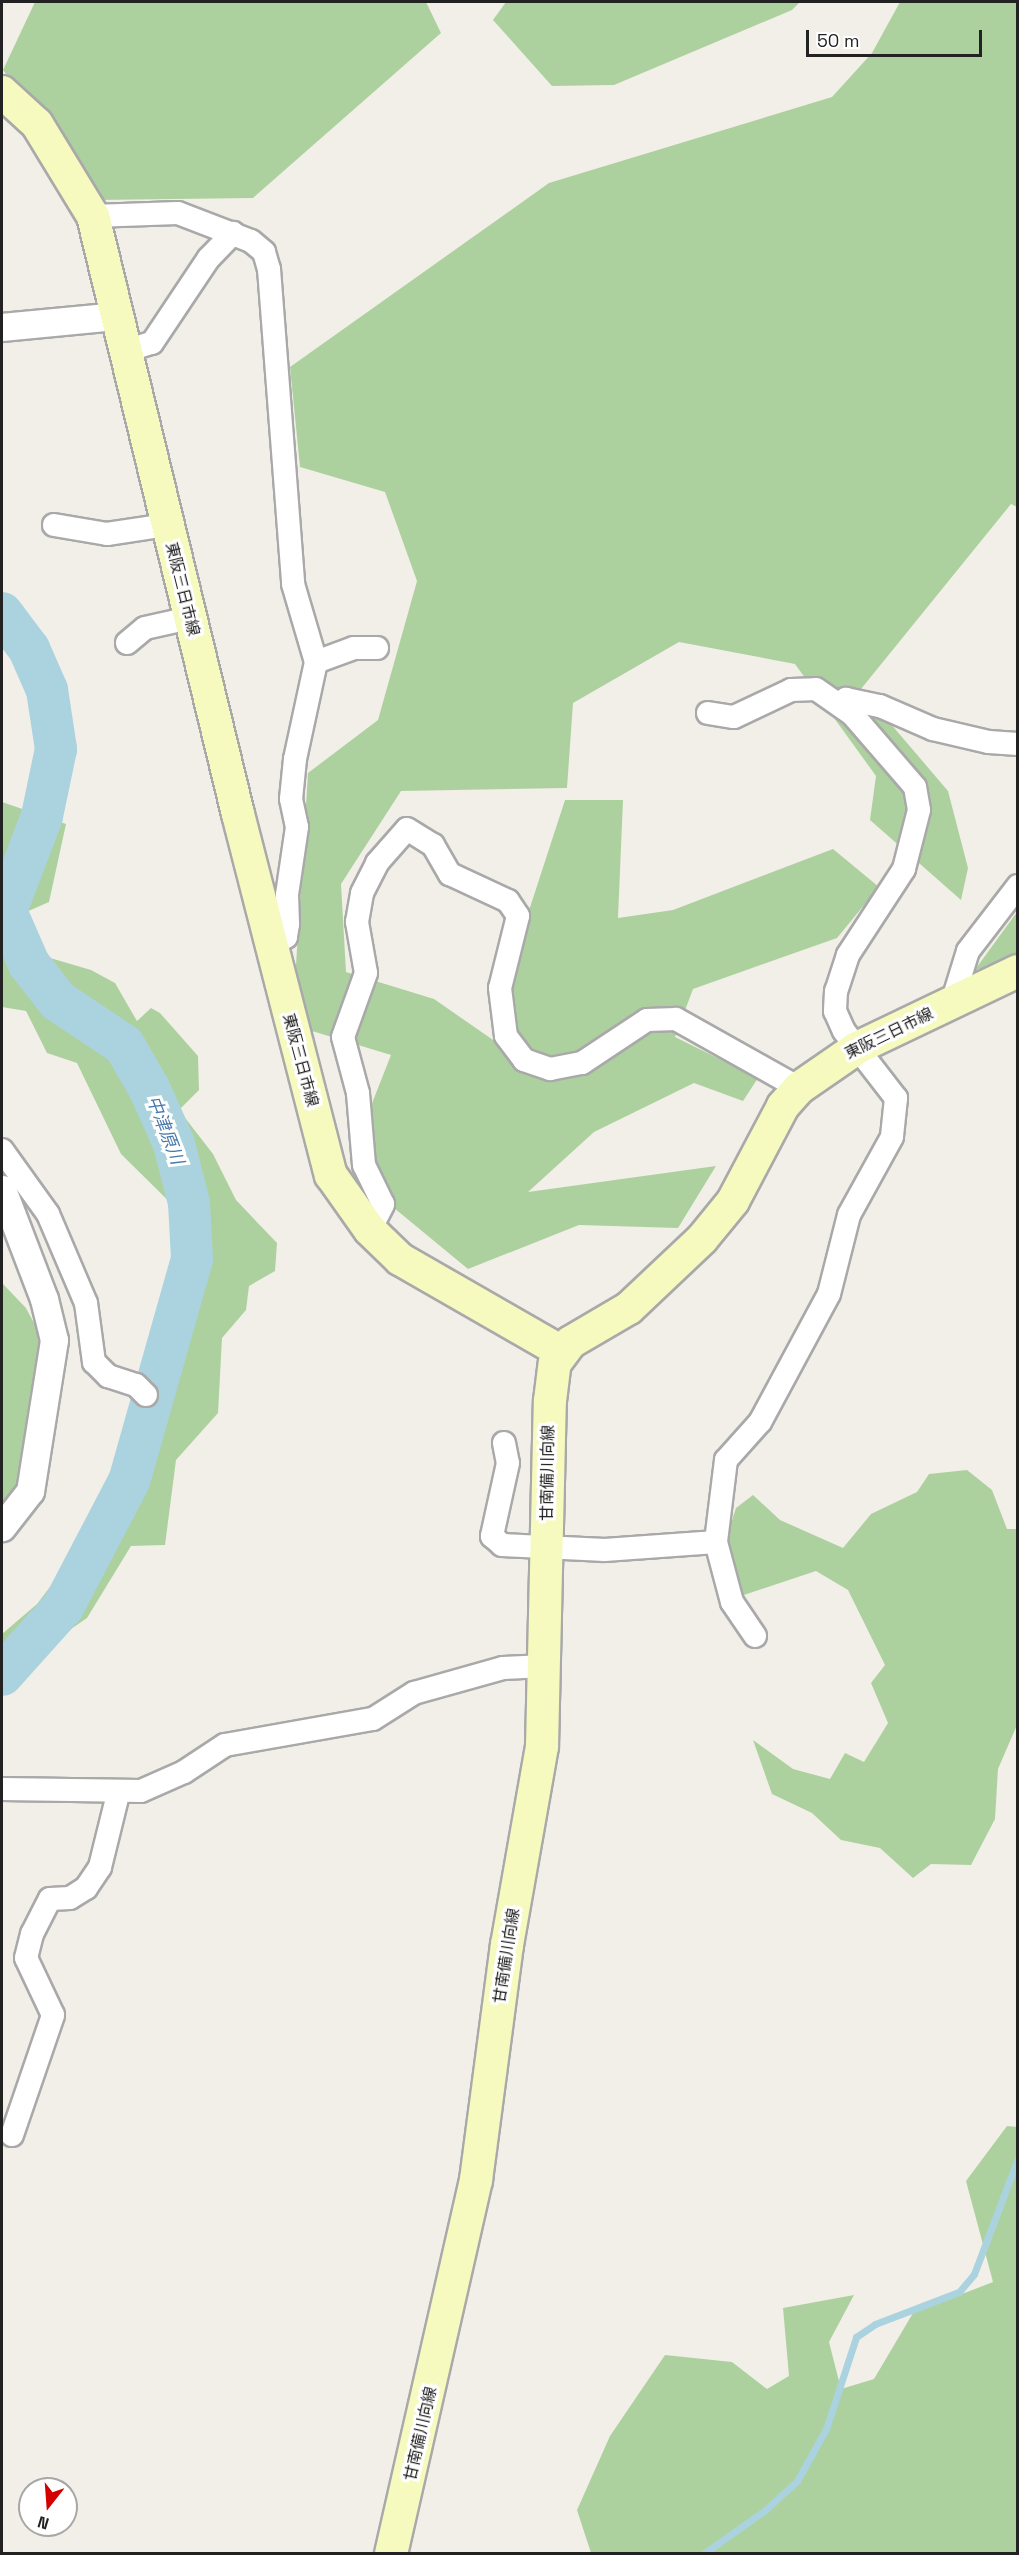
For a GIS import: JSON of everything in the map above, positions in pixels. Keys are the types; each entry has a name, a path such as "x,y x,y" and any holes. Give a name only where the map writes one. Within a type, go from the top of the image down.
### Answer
{"main road":[{"name":"東阪三日市線","path":"2,92 38,124 93,216 270,946 331,1174 370,1230 400,1259 562,1352 629,1308 702,1239 733,1201 783,1106 799,1088 857,1048 1017,971"},
{"name":"甘南備川向線","path":"391,2553 481,2155 507,1945 542,1747 552,1374 562,1352"}],"street":[{"path":"93,216 178,213 233,233 264,252 269,269 294,584 316,662 295,759 291,799 297,826 287,895 286,937 270,946"},
{"path":"125,351 152,343 209,258 233,233"},
{"path":"2,327 117,316"},
{"path":"54,525 107,534 167,525"},
{"path":"127,643 145,628 190,618"},
{"path":"316,662 354,648 377,648"},
{"path":"708,713 734,717 791,690 816,689 841,706 915,787 919,810 904,869 839,975 835,1011 857,1048 896,1098 892,1137 849,1215 829,1294 760,1422 726,1460 716,1542 732,1602 754,1636"},
{"path":"841,706 846,699 880,706 933,729 989,742 1017,744"},
{"path":"370,1230 383,1204 364,1165 358,1093 343,1037 366,973 357,922 362,893 377,863 408,829 433,845 450,874 508,901 518,916 500,988 506,1036 524,1060 550,1069 582,1063 647,1020 676,1019 799,1088"},
{"path":"952,1003 968,951 1017,886"},
{"path":"2,1150 48,1214 86,1303 94,1362 108,1376 136,1384 147,1395"},
{"path":"2,1189 7,1221 44,1299 54,1340 30,1491 2,1527"},
{"path":"504,1443 508,1463 492,1536 502,1545 547,1549 657,1548 716,1542"},
{"path":"2,1789 118,1794 166,1782 225,1745 373,1719 414,1693 503,1668 545,1666"},
{"path":"12,2135 53,2015 26,1958 32,1934 50,1899 70,1898 86,1888 100,1867 118,1794"}],"green space":[{"path":"35,2 426,2 441,33 253,198 97,200 3,70"},
{"path":"506,2 800,2 792,10 614,85 552,86 493,20"},
{"path":"900,2 1017,2 1017,507 1011,504 861,689 948,791 968,868 961,900 870,820 876,776 795,664 679,642 573,703 567,788 401,791 341,884 346,972 434,999 496,1042 521,935 565,800 623,800 618,918 673,910 833,849 879,887 837,938 693,989 675,1037 758,1078 743,1101 694,1083 594,1132 528,1192 716,1166 678,1228 579,1225 468,1269 388,1203 365,1121 391,1055 312,1031 295,981 308,773 378,720 417,581 385,492 300,467 290,367 549,183 832,97 872,53"},
{"path":"2,802 66,824 49,902 24,913 23,926 40,955 91,970 115,983 137,1021 151,1008 160,1013 198,1056 199,1090 179,1110 213,1154 236,1200 277,1243 275,1271 249,1286 246,1310 222,1338 218,1413 176,1460 165,1545 131,1546 87,1618 42,1649 22,1673 2,1677 2,1634 37,1604 88,1537 126,1452 156,1348 197,1296 197,1229 121,1154 77,1063 47,1053 26,1011 2,1007"},
{"path":"1017,912 1017,954 974,971"},
{"path":"2,1283 26,1308 44,1342 17,1488 2,1509"},
{"path":"967,1470 992,1490 1007,1529 1017,1529 1017,1725 998,1769 995,1819 971,1865 931,1864 913,1878 880,1848 841,1840 812,1813 772,1794 753,1740 793,1769 830,1779 845,1753 864,1762 888,1723 871,1683 885,1665 848,1590 816,1571 738,1597 724,1545 736,1508 753,1495 780,1520 843,1548 871,1514 917,1492 929,1474"},
{"path":"1007,2126 1018,2127 1017,2553 591,2553 577,2510 610,2436 665,2355 732,2362 767,2389 789,2376 783,2308 854,2295 829,2342 841,2389 874,2379 913,2313 993,2282 966,2181"}],"waterway":[{"name":"中津原川","path":"2,613 29,649 47,690 56,749 42,816 6,911 29,964 58,1001 124,1045 149,1088 174,1144 189,1203 192,1259 129,1481 63,1607 2,1675"},
{"path":"703,2554 764,2511 797,2481 826,2429 856,2337 875,2324 959,2292 974,2274 1018,2158"}]}
